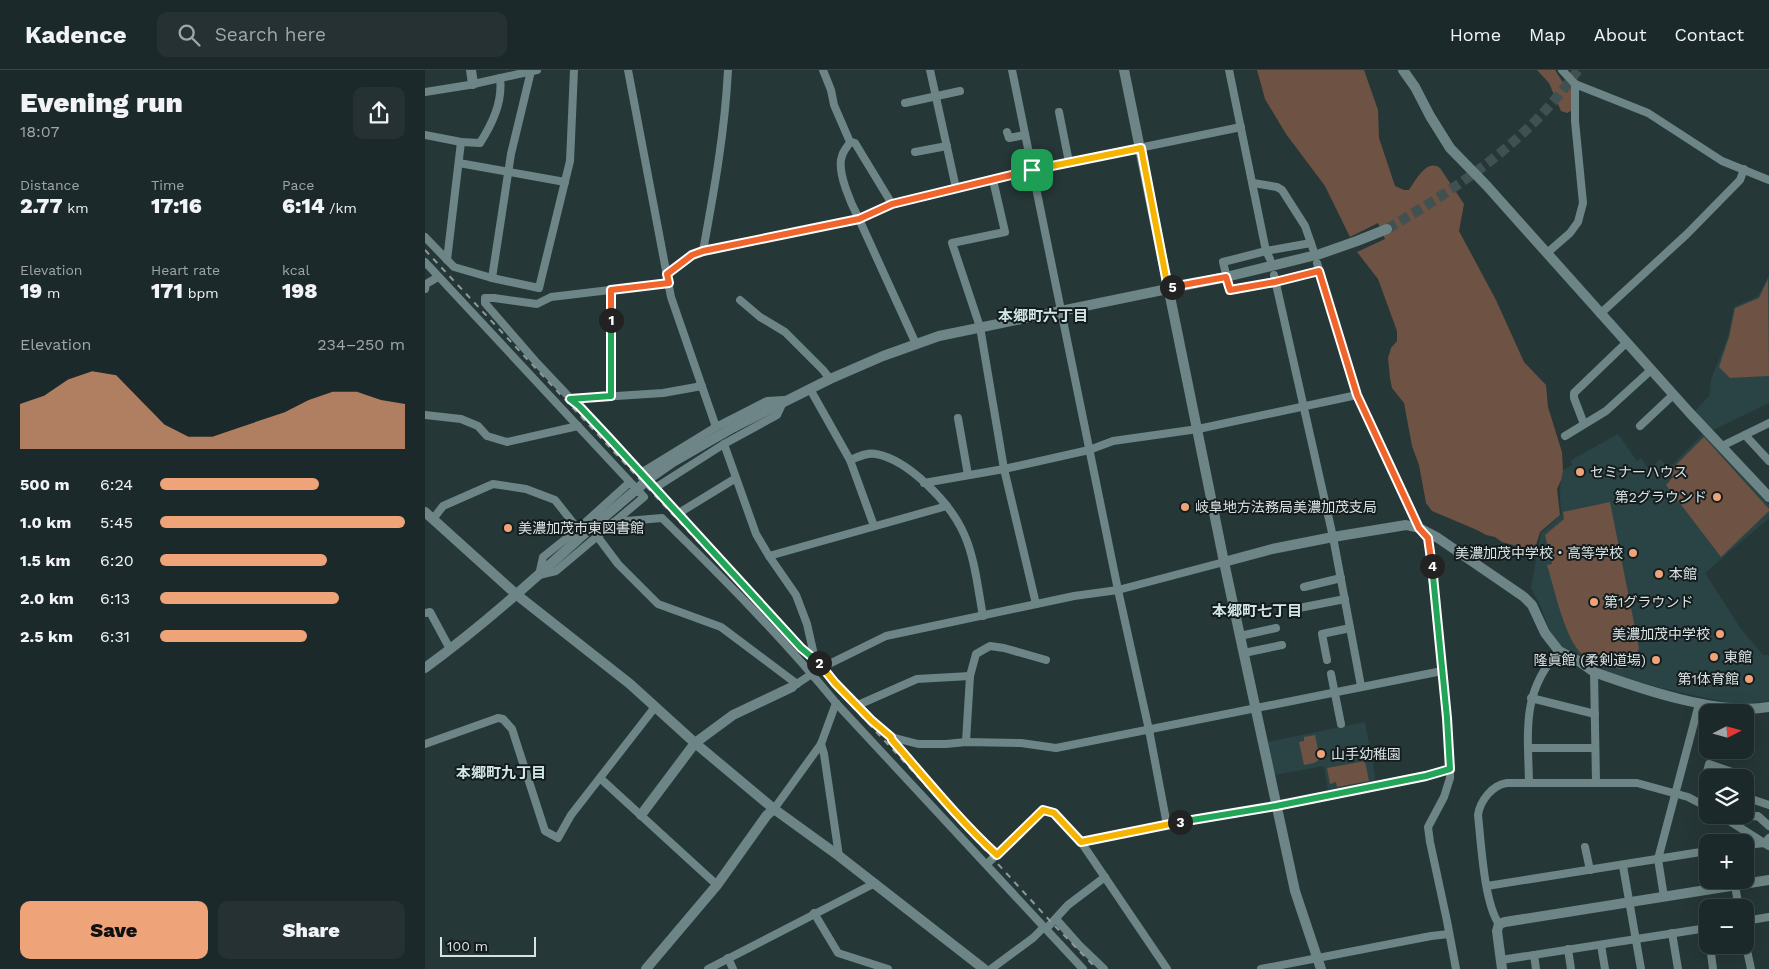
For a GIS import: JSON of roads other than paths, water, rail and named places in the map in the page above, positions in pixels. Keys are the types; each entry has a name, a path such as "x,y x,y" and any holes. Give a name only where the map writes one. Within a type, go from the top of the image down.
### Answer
{"street":[{"path":"471,70 473,84"},
{"path":"425,238 454,267 491,278 539,288 570,161 574,70"},
{"path":"628,70 671,298 716,427"},
{"path":"703,251 726,111 728,70"},
{"path":"823,70 831,90 834,105 850,142 855,143 892,204"},
{"path":"930,70 956,188"},
{"path":"1012,70 1167,824"},
{"path":"1124,70 1224,562 1276,806 1295,891 1321,969"},
{"path":"1229,70 1266,251 1270,260"},
{"path":"1403,70 1415,87 1450,148 1487,186 1673,395 1769,497"},
{"path":"1561,70 1575,84 1648,113 1722,161 1769,180"},
{"path":"425,92 534,71 508,173 491,278"},
{"path":"425,135 461,142 480,143 492,125 500,95 500,78"},
{"path":"1547,253 1570,233 1578,222 1583,203 1575,121 1575,84"},
{"path":"905,103 960,91"},
{"path":"1059,112 1069,162"},
{"path":"997,855 932,786 891,737 783,628 641,472 579,406 570,399 485,303 485,298 537,304 551,297 611,290 668,278 692,255 703,251 859,219 892,204 1032,170 1241,127"},
{"path":"1007,132 1009,138 1025,135"},
{"path":"447,260 461,142"},
{"path":"850,142 841,157 841,170 849,201 859,219 915,344"},
{"path":"915,152 947,146"},
{"path":"459,163 565,182"},
{"path":"1600,314 1687,234 1739,180 1744,169"},
{"path":"993,180 1005,232 952,244 980,327 1004,469 1036,604"},
{"path":"1253,183 1283,190 1305,226 1312,246 1266,251 1223,262 1230,290 1318,267 1357,395 1419,528 1428,538 1447,718 1450,769 1450,778 1444,797 1428,827 1455,969"},
{"path":"581,532 673,462 784,400 883,356 939,336 1226,277 1320,254 1387,228"},
{"path":"425,262 644,497 556,571 539,575"},
{"path":"425,277 438,277"},
{"path":"425,289 426,284 438,277"},
{"path":"1274,279 1333,537 1361,686"},
{"path":"611,290 611,396"},
{"path":"741,300 760,317 785,332 830,379"},
{"path":"1584,424 1574,398 1574,393 1626,343"},
{"path":"1565,436 1607,411 1651,370"},
{"path":"570,399 663,393 702,386"},
{"path":"810,389 850,460 874,526"},
{"path":"923,483 1004,469 1089,450 1113,441 1198,429 1357,395"},
{"path":"1640,426 1673,395"},
{"path":"641,472 716,427 767,401 784,400"},
{"path":"655,488 723,444 777,415 784,400"},
{"path":"425,416 461,419 478,426 487,436 507,442 578,426"},
{"path":"958,418 968,475"},
{"path":"1722,446 1769,423"},
{"path":"1745,435 1769,460"},
{"path":"723,444 756,534 796,595 807,624 814,655 820,665"},
{"path":"850,460 875,453 897,462 911,471 947,506 958,522 969,547 983,616"},
{"path":"679,513 735,478"},
{"path":"425,668 517,595 630,482"},
{"path":"433,519 443,506 493,484 526,489 555,500 581,532"},
{"path":"769,556 947,506"},
{"path":"425,512 517,595 630,684 695,743 774,809 875,883 985,969"},
{"path":"614,522 662,518 734,589 836,703 1083,969"},
{"path":"641,815 695,743 733,715 794,686 820,665 886,636 1074,596 1118,590 1272,549 1397,525 1419,528 1438,538 1524,597 1532,605 1545,633 1559,651 1594,672 1699,704 1658,860 1664,897"},
{"path":"597,536 618,564 658,604 721,627 794,686"},
{"path":"1304,587 1341,578"},
{"path":"1299,608 1345,599"},
{"path":"425,613 430,612 450,649"},
{"path":"1240,636 1276,628"},
{"path":"1327,660 1322,634 1350,628"},
{"path":"1243,654 1282,645"},
{"path":"966,742 970,676 976,654 990,646 1046,660"},
{"path":"1529,783 1527,726 1531,698 1539,677 1559,651"},
{"path":"891,737 918,744 966,742 1021,743 1056,748 1442,671"},
{"path":"1594,672 1596,782"},
{"path":"1331,674 1341,724"},
{"path":"858,705 917,678 970,676"},
{"path":"1531,698 1595,714"},
{"path":"646,969 717,884 767,814 774,809 821,744 836,703"},
{"path":"425,744 498,718 503,719 512,729 545,832 558,838 571,815 655,707"},
{"path":"1754,709 1769,707"},
{"path":"821,744 839,856"},
{"path":"1528,748 1595,748"},
{"path":"1708,769 1709,764 1724,769"},
{"path":"1081,842 1167,824 1276,806 1426,776 1450,769"},
{"path":"600,778 717,884"},
{"path":"1699,801 1637,783 1503,784 1487,795 1480,805 1479,815 1487,886 1494,917 1499,924 1497,932 1502,965 1534,955 1699,930"},
{"path":"1754,800 1769,805"},
{"path":"987,864 1043,810 1054,813 1081,842 1167,969"},
{"path":"1754,816 1758,816 1769,826"},
{"path":"1736,824 1768,842"},
{"path":"1754,844 1768,842"},
{"path":"1585,847 1590,870"},
{"path":"1487,886 1699,853"},
{"path":"1623,866 1641,969"},
{"path":"991,969 1056,920 1068,905 1105,877"},
{"path":"1754,883 1769,880"},
{"path":"708,969 875,883"},
{"path":"1499,924 1716,889"},
{"path":"814,913 838,953 888,969"},
{"path":"1754,920 1769,917"},
{"path":"1056,920 1104,969"},
{"path":"1672,933 1678,969"},
{"path":"1261,969 1449,934"},
{"path":"1601,945 1605,969"},
{"path":"1568,950 1571,969"},
{"path":"1711,954 1713,969"},
{"path":"1748,954 1751,969"},
{"path":"1534,955 1536,969"},
{"path":"727,958 733,969"}],"tunnel":[{"path":"1387,229 1441,196 1491,160 1537,119 1578,70"}],"railway":[{"path":"425,250 1097,969"}],"place":[{"name":"セミナーハウス","path":"1580,472"},
{"name":"第2グラウンド","path":"1717,497"},
{"name":"岐阜地方法務局美濃加茂支局","path":"1185,507"},
{"name":"美濃加茂市東図書館","path":"508,528"},
{"name":"美濃加茂中学校・高等学校","path":"1633,553"},
{"name":"本館","path":"1659,574"},
{"name":"第1グラウンド","path":"1594,602"},
{"name":"美濃加茂中学校","path":"1720,634"},
{"name":"東館","path":"1714,657"},
{"name":"隆眞館 (柔剣道場)","path":"1656,660"},
{"name":"第1体育館","path":"1749,679"},
{"name":"山手幼稚園","path":"1321,754"}],"district":[{"name":"本郷町六丁目","path":"1043,316"},
{"name":"本郷町七丁目","path":"1257,611"},
{"name":"本郷町九丁目","path":"501,773"}]}
